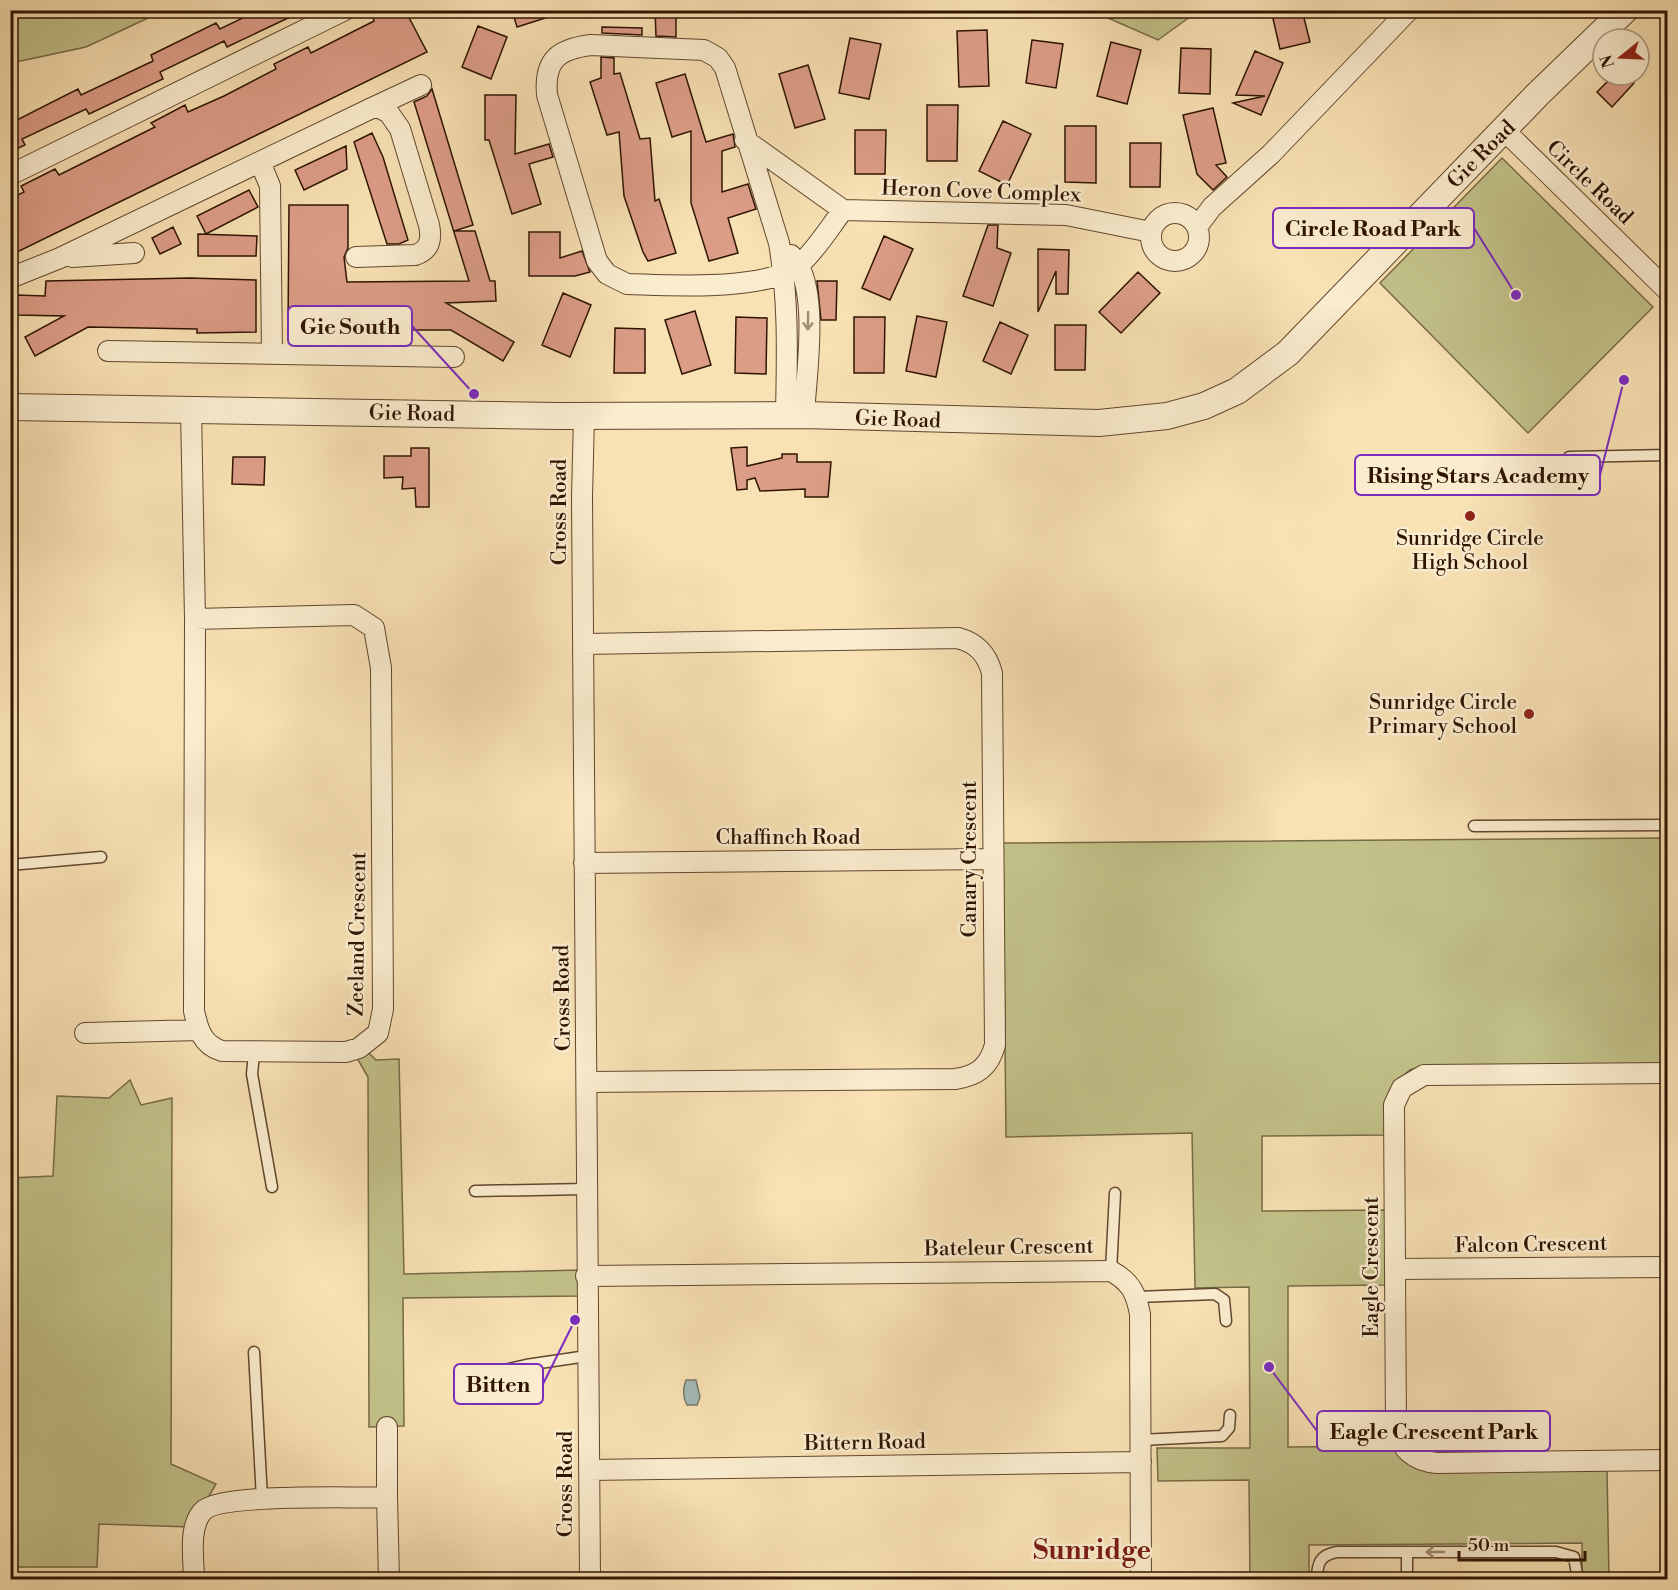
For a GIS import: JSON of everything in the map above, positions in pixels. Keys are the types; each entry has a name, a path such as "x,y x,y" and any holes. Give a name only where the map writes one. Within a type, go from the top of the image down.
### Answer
{"street":[{"path":"10,175 345,10"},
{"path":"1197,227 1212,207 1271,154 1409,10"},
{"name":"Gie Road","path":"10,407 584,416 795,416 1115,423 1161,417 1204,406 1237,391 1288,353 1560,72 1625,10"},
{"path":"745,140 843,210 792,268 730,285 627,284 607,274 597,261 550,106 546,81 548,70 561,53 573,47 591,45 704,50 718,58 725,68 745,140 779,243 792,268 788,309 795,416"},
{"path":"10,278 60,258 421,85"},
{"path":"356,256 415,255 428,247 430,241 429,225 400,129 389,113 376,106"},
{"name":"Circle Road","path":"1505,131 1668,291"},
{"path":"260,162 270,186 272,353"},
{"name":"Heron Cove Complex","path":"843,210 1066,215 1151,232"},
{"path":"1176,213 1192,220 1197,227 1199,235 1194,250 1188,256 1173,261 1166,259 1154,248 1151,232 1160,218 1176,213"},
{"path":"60,258 134,253"},
{"path":"108,351 454,357"},
{"path":"85,1033 199,1030 194,1011 195,619 190,409"},
{"name":"Cross Road","path":"584,416 586,1276 590,1580"},
{"name":"Zeeland Crescent","path":"195,619 354,615 374,628 380,648 382,1022 373,1038 353,1051 254,1053 215,1049 207,1044 199,1030"},
{"name":"Canary Crescent","path":"584,644 957,639 974,644 988,661 992,673 994,1045 985,1066 972,1076 955,1079 587,1082"},
{"name":"Chaffinch Road","path":"584,862 993,859"},
{"name":"Eagle Crescent","path":"1668,1073 1432,1075 1409,1082 1402,1088 1394,1106 1396,1428 1403,1446 1418,1459 1437,1463 1668,1460"},
{"name":"Falcon Crescent","path":"1395,1269 1668,1267"},
{"name":"Bateleur Crescent","path":"586,1276 1111,1271 1131,1285 1137,1297"},
{"path":"1137,1297 1140,1314 1141,1580"},
{"path":"387,1427 389,1580"},
{"name":"Bittern Road","path":"590,1470 1141,1462"},
{"path":"194,1580 194,1535 202,1512 219,1503 262,1499 387,1497"}],"lane":[{"path":"1569,457 1668,455"},
{"path":"1474,826 1668,825"},
{"path":"10,865 101,857"},
{"path":"254,1053 252,1074 272,1187"},
{"path":"475,1191 586,1189"},
{"path":"1111,1271 1115,1193"},
{"path":"1137,1297 1215,1294 1224,1300 1226,1321"},
{"path":"254,1352 262,1499"},
{"path":"471,1378 517,1367 587,1356"},
{"path":"1140,1440 1222,1436 1229,1428 1230,1414"},
{"path":"1407,1552 1407,1580"},
{"path":"1317,1580 1319,1561 1328,1554 1407,1552 1563,1552 1574,1557 1578,1580"}],"shaded area":[{"path":"10,11 163,11 86,47 11,63"},
{"path":"1092,11 1198,11 1158,40"},
{"path":"1502,158 1653,307 1528,433 1380,283"},
{"path":"1667,838 1667,1064 1424,1066 1410,1070 1396,1082 1386,1135 1262,1136 1262,1211 1385,1210 1386,1285 1288,1286 1288,1447 1393,1446 1407,1463 1430,1471 1607,1469 1609,1579 1582,1579 1582,1543 1309,1545 1309,1579 1250,1579 1249,1480 1158,1481 1157,1448 1250,1448 1249,1287 1195,1288 1192,1133 1006,1137 1003,843"},
{"path":"369,1053 376,1060 399,1059 404,1274 580,1270 581,1296 403,1298 404,1426 369,1427 368,1077 357,1058"},
{"path":"130,1080 141,1105 172,1098 171,1464 216,1484 191,1527 99,1524 97,1567 11,1567 10,1178 53,1176 57,1096 109,1098"}],"water":[{"path":"686,1380 696,1380 700,1397 697,1405 687,1405 685,1402"}],"building":[{"path":"259,10 305,10 227,47 224,41 160,72 163,79 89,114 86,109 22,139 25,145 10,152 10,111 15,121 78,89 81,95 153,61 151,55 216,23 220,29"},
{"path":"382,10 405,10 427,52 15,253 10,244 10,199 24,192 21,186 55,169 59,175 155,127 151,123 185,105 188,112 224,96 276,69 274,64 308,47 311,53 374,21 372,15"},
{"path":"512,10 558,10 558,14 517,27"},
{"path":"655,10 676,10 676,37 656,36"},
{"path":"1271,10 1302,10 1310,42 1280,49"},
{"path":"478,26 507,37 491,79 462,67"},
{"path":"602,27 642,28 642,35 602,33"},
{"path":"987,30 989,86 959,87 957,31"},
{"path":"850,38 881,44 869,99 839,93"},
{"path":"1032,40 1063,44 1056,88 1026,83"},
{"path":"1111,42 1141,50 1127,104 1097,96"},
{"path":"1181,48 1211,49 1210,94 1179,93"},
{"path":"1255,51 1283,63 1261,115 1233,103 1265,96 1236,95"},
{"path":"601,57 614,58 614,74 620,73 640,139 650,138 655,201 659,199 676,253 648,261 643,252 624,196 619,132 607,135 590,82 601,78"},
{"path":"808,65 825,119 795,128 779,74"},
{"path":"685,74 706,142 733,134 735,147 722,151 722,192 748,184 756,209 728,218 738,253 709,261 691,203 691,131 672,137 656,83"},
{"path":"1602,87 1630,87 1612,107 1597,92"},
{"path":"432,89 473,225 454,231 475,231 490,281 495,281 496,301 446,303 514,342 503,361 451,330 288,330 289,205 348,205 348,248 344,257 347,282 469,281 414,102 427,96"},
{"path":"485,95 516,95 515,154 549,144 553,157 529,164 541,204 512,214 489,140 485,140"},
{"path":"927,105 958,105 957,161 927,161"},
{"path":"1213,108 1226,163 1216,165 1227,177 1213,190 1197,174 1183,115"},
{"path":"1003,121 1031,134 1007,185 979,171"},
{"path":"1065,126 1096,126 1096,183 1065,182"},
{"path":"855,130 886,130 885,174 855,174"},
{"path":"372,133 383,157 408,240 399,244 387,244 354,142"},
{"path":"1130,143 1161,143 1160,187 1130,187"},
{"path":"346,146 347,169 304,190 295,170"},
{"path":"249,190 258,207 206,234 197,216"},
{"path":"988,225 998,225 997,248 1011,253 993,306 963,296"},
{"path":"173,227 181,244 160,254 152,238"},
{"path":"529,232 560,232 560,258 582,251 590,272 575,276 529,276"},
{"path":"198,234 257,236 256,256 198,256"},
{"path":"884,236 913,249 890,300 862,288"},
{"path":"1038,249 1069,250 1068,294 1056,294 1056,271 1038,312"},
{"path":"1138,272 1160,293 1121,333 1099,312"},
{"path":"190,278 256,280 256,332 197,333 197,329 88,327 35,356 25,337 64,316 15,315 16,295 45,296 46,281"},
{"path":"817,281 837,281 836,320 821,320"},
{"path":"563,293 591,305 570,357 542,345"},
{"path":"695,311 711,365 682,374 665,320"},
{"path":"917,316 947,322 936,377 906,371"},
{"path":"736,317 767,318 766,374 735,373"},
{"path":"854,317 885,317 884,373 854,373"},
{"path":"1000,322 1028,335 1011,374 983,361"},
{"path":"1055,325 1086,325 1085,370 1055,370"},
{"path":"615,328 645,329 645,373 614,373"},
{"path":"747,447 747,466 782,458 782,454 797,454 797,462 831,462 828,497 805,497 805,489 760,491 755,478 747,480 747,489 737,490 731,448"},
{"path":"411,448 429,448 429,507 416,507 415,488 402,489 403,477 384,478 384,456 411,456"},
{"path":"233,457 265,457 264,485 232,484"}],"place":[{"name":"Circle Road Park","path":"1516,295"},
{"name":"Rising Stars Academy","path":"1624,380"},
{"name":"Gie South","path":"474,394"},
{"name":"Sunridge Circle High School","path":"1470,516"},
{"name":"Sunridge Circle Primary School","path":"1529,714"},
{"name":"Bitten","path":"575,1320"},
{"name":"Eagle Crescent Park","path":"1269,1367"}],"district":[{"name":"Sunridge","path":"1092,1550"}]}
